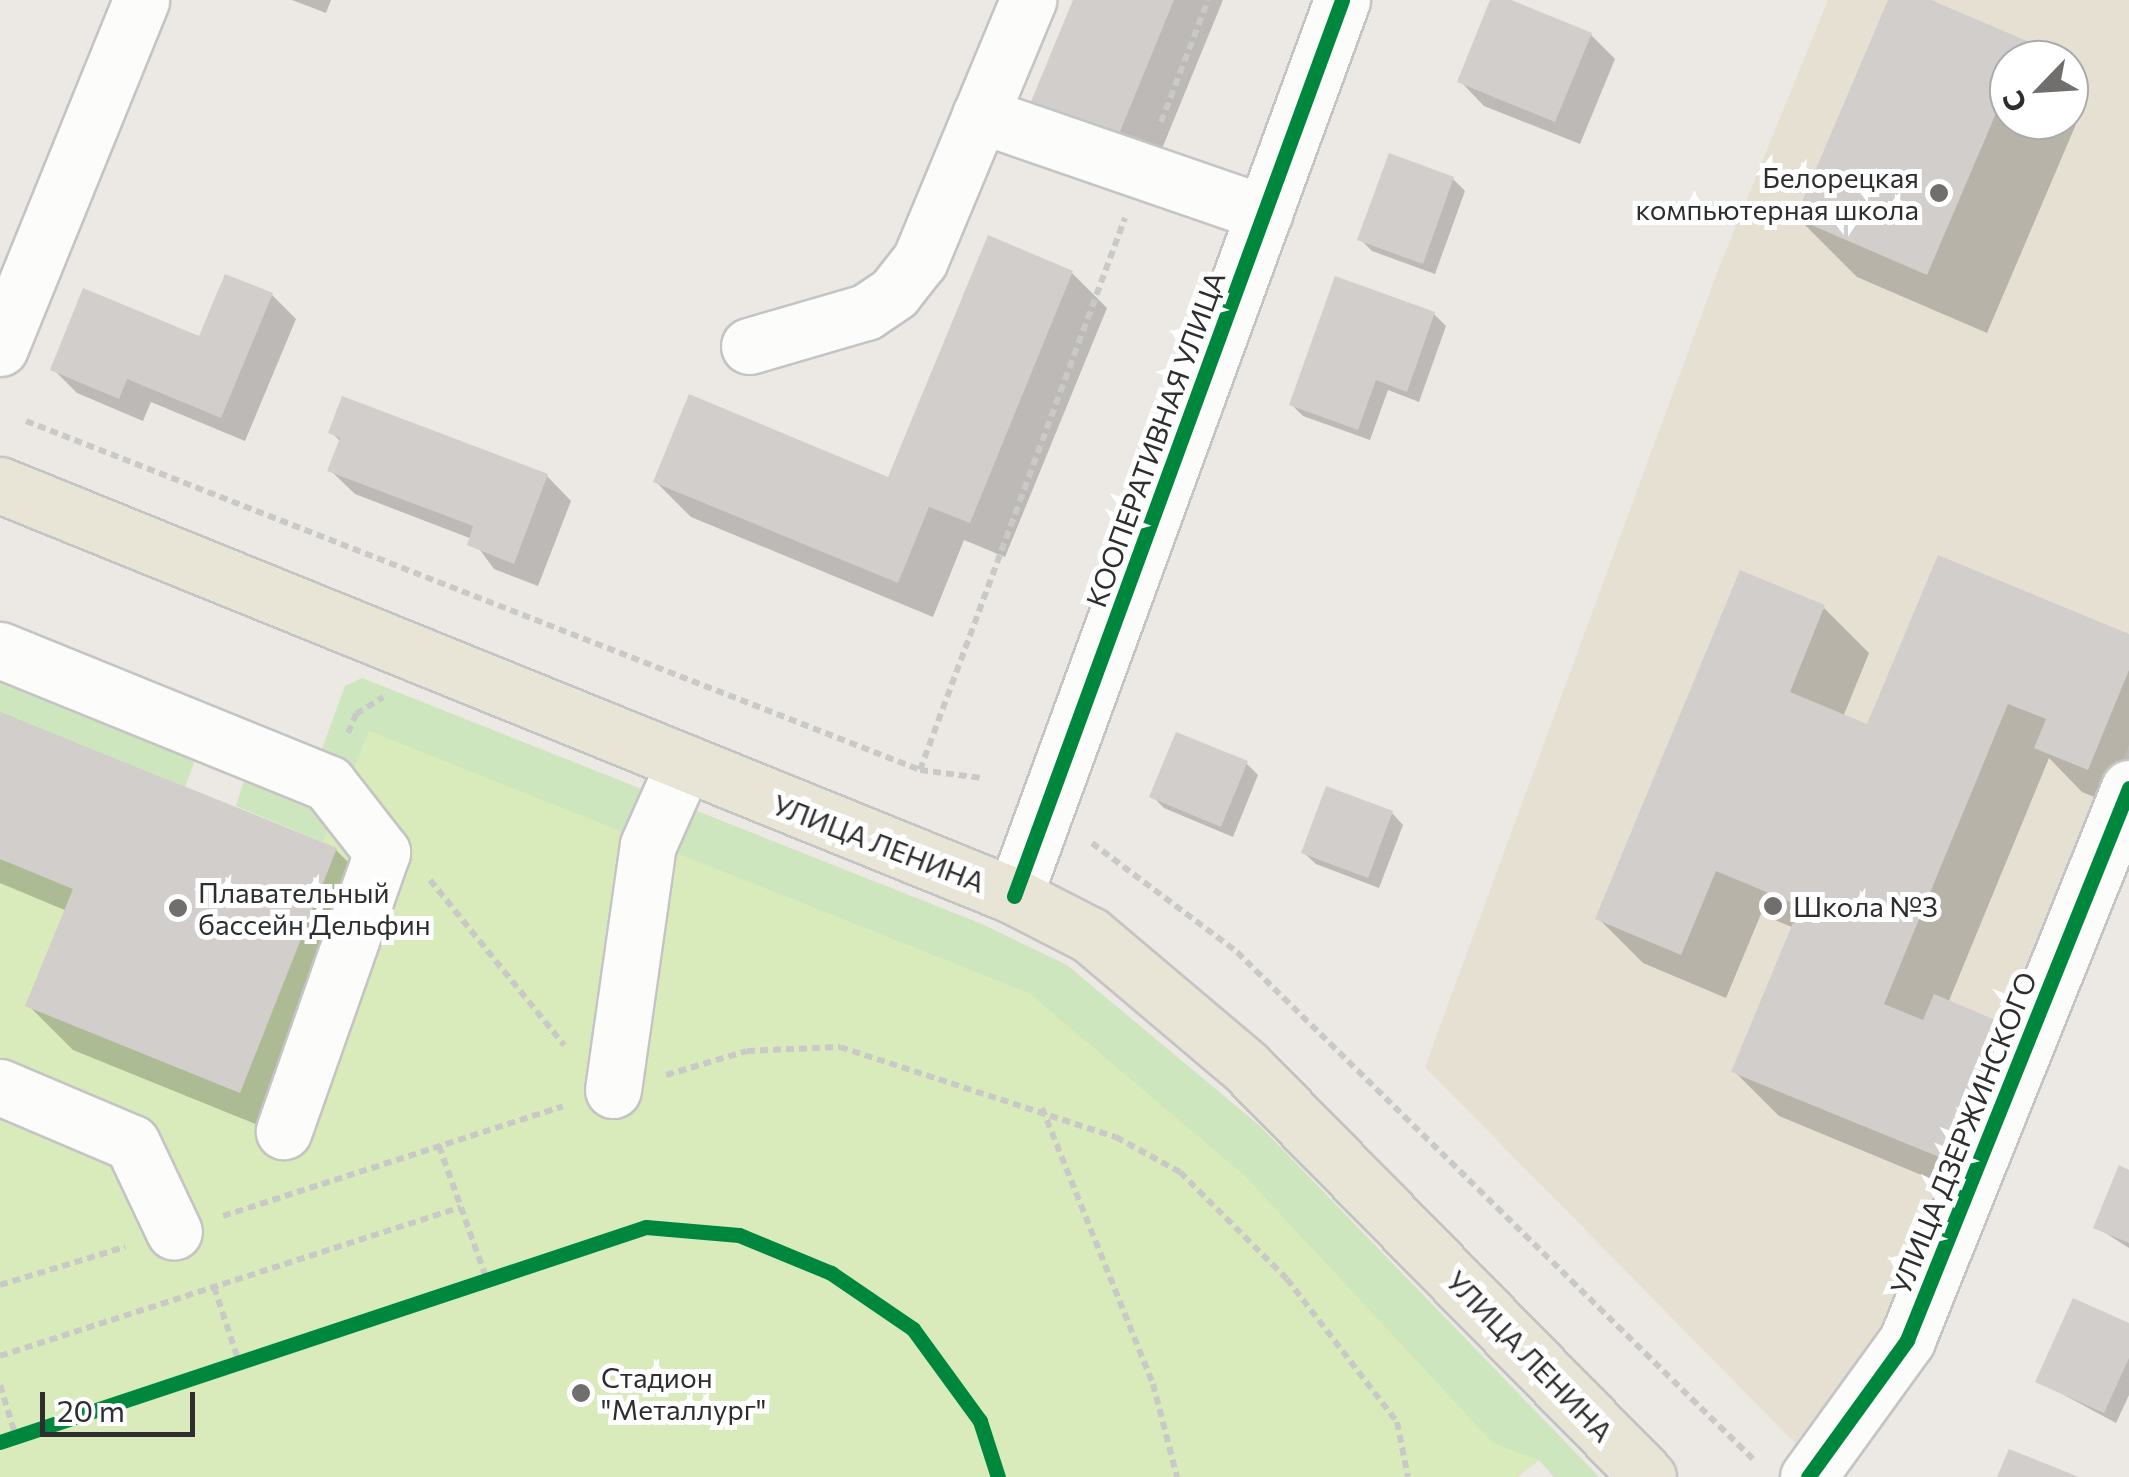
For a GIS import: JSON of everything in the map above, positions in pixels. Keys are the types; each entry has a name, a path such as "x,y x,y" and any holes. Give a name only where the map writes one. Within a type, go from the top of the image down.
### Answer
{"main road":[{"name":"УЛИЦА ЛЕНИНА","path":"0,485 683,766 1014,896 1090,934 1246,1067 1648,1477"}],"street":[{"path":"0,348 141,0"},
{"path":"749,346 866,312 894,293 920,260 1028,0"},
{"name":"КООПЕРАТИВНАЯ УЛИЦА","path":"1014,896 1342,0"},
{"path":"980,115 1265,213"},
{"path":"0,650 328,783 382,852 284,1131"},
{"path":"607,1092 648,845 683,766"},
{"name":"УЛИЦА ДЗЕРЖИНСКОГО","path":"1808,1477 1907,1340 2129,788"},
{"path":"0,1087 132,1142 174,1232"}],"path":[{"path":"920,770 1208,0"},
{"path":"26,421 920,770 982,778"},
{"path":"1092,843 1236,952 1772,1477"},
{"path":"422,870 607,1092"},
{"path":"0,1285 748,1051 840,1047 1042,1108 1180,1172 1287,1279 1397,1422 1408,1477"},
{"path":"1042,1108 1153,1384 1177,1477"},
{"path":"439,1146 487,1280"},
{"path":"0,1356 461,1206"},
{"path":"469,1286 504,1274"},
{"path":"214,1287 239,1362"},
{"path":"220,1369 256,1357"},
{"path":"0,1386 16,1437"},
{"path":"0,1442 35,1430"}],"shaded area":[{"name":"Школа №3","path":"1828,0 2129,0 2129,745 1882,1341 1795,1443 1425,1067 1720,265"}],"green space":[{"path":"0,667 189,747 194,763 185,787 0,712"},
{"path":"362,678 982,924 1067,965 1260,1126 1599,1477 1554,1477 1539,1460 1517,1477 317,762 345,686"},
{"path":"0,712 323,842 369,731 1029,993 1245,1176 1493,1443 1539,1460 1517,1477 0,1477"},
{"path":"263,774 333,819 323,842 236,806 243,783"}],"building":[{"path":"1073,0 1174,0 1117,139 1030,104"},
{"path":"1490,0 1511,0 1592,33 1555,122 1457,82"},
{"path":"1888,0 1931,0 2025,40 1989,40 1989,130 1927,275 1795,218"},
{"path":"1389,153 1454,177 1423,264 1357,240"},
{"path":"988,235 1073,271 970,523 929,507 898,583 653,482 689,394 888,477"},
{"path":"225,274 273,293 221,418 127,379 119,399 50,370 83,288 199,336"},
{"path":"1335,276 1435,312 1407,392 1376,380 1358,430 1289,405"},
{"path":"342,396 548,474 514,564 467,545 473,526 327,471 340,438 328,433"},
{"path":"1938,555 2129,634 2129,670 2088,770 2034,748 2046,719 2008,704 1884,1004 1923,1020 1934,994 2000,1022 1944,1159 1731,1072 1800,906 1716,871 1681,955 1595,919 1740,570 1825,605 1790,692 1867,724"},
{"path":"0,712 337,848 240,1093 25,1006 73,889 0,859"},
{"path":"1176,732 1248,761 1221,827 1149,797"},
{"path":"1326,786 1393,811 1368,878 1301,853"},
{"path":"2119,1165 2129,1170 2129,1243 2093,1228"},
{"path":"2073,1298 2129,1323 2129,1358 2104,1413 2035,1382"},
{"path":"2009,1449 2079,1477 1997,1477"}],"cycle path":[{"path":"1014,896 1342,0"},
{"path":"1808,1477 1907,1340 2129,788"},
{"path":"0,1442 646,1227 739,1235 831,1273 913,1329 980,1421 998,1477"}],"place":[{"name":"Белорецкая компьютерная школа","path":"1939,193"},
{"name":"Школа №3","path":"1773,906"},
{"name":"Плавательный бассейн Дельфин","path":"178,908"},
{"name":"Стадион \"Металлург\"","path":"581,1393"}]}
